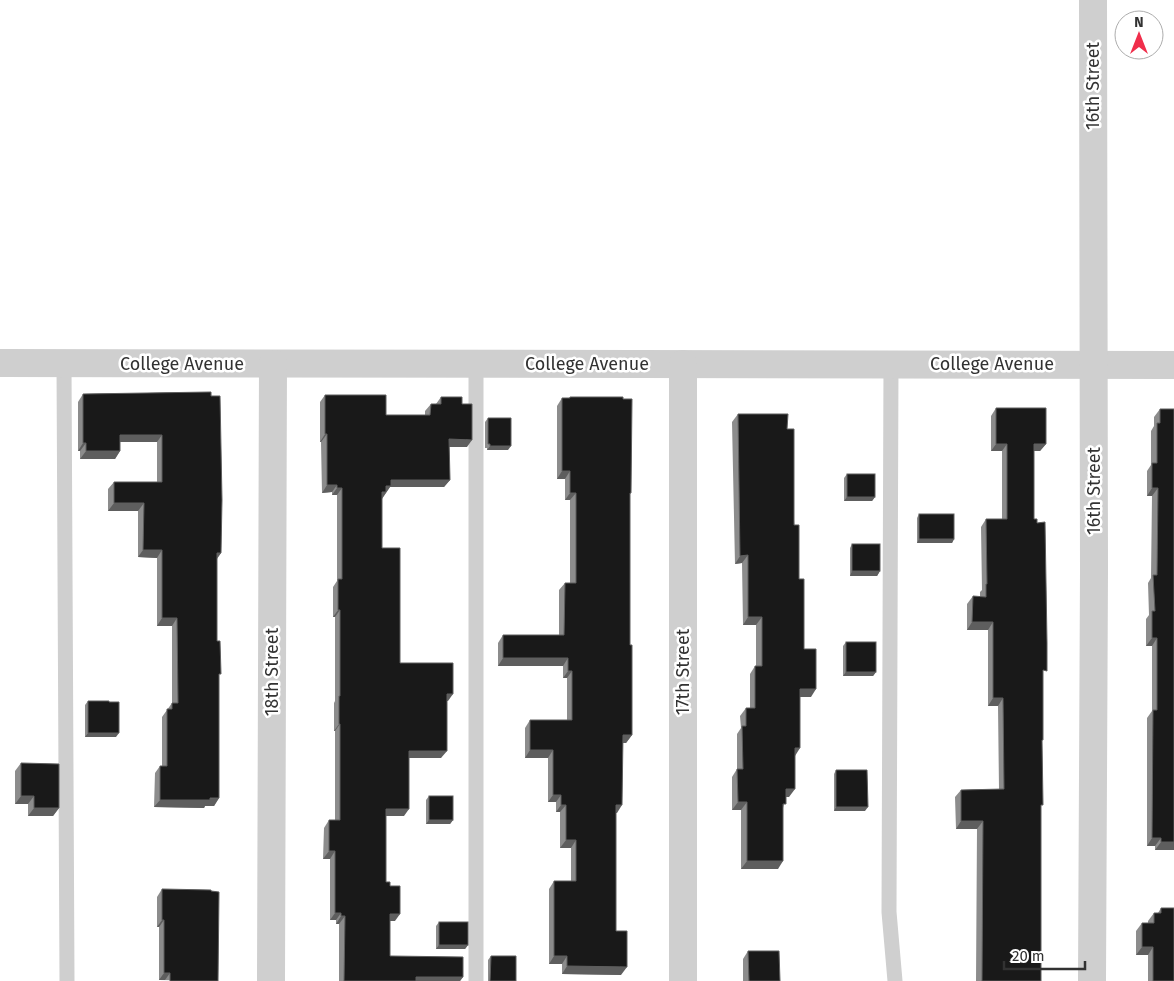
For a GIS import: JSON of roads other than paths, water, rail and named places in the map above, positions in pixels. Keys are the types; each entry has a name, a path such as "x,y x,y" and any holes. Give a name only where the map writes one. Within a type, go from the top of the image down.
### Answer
{"street":[{"name":"16th Street","path":"1092,981 1094,571 1093,0"},
{"name":"College Avenue","path":"0,363 1174,365"},
{"name":"18th Street","path":"271,981 273,364"},
{"name":"17th Street","path":"683,364 683,981"}],"lane":[{"path":"64,364 67,981"},
{"path":"476,364 476,981"},
{"path":"891,364 889,912 895,981"}]}
